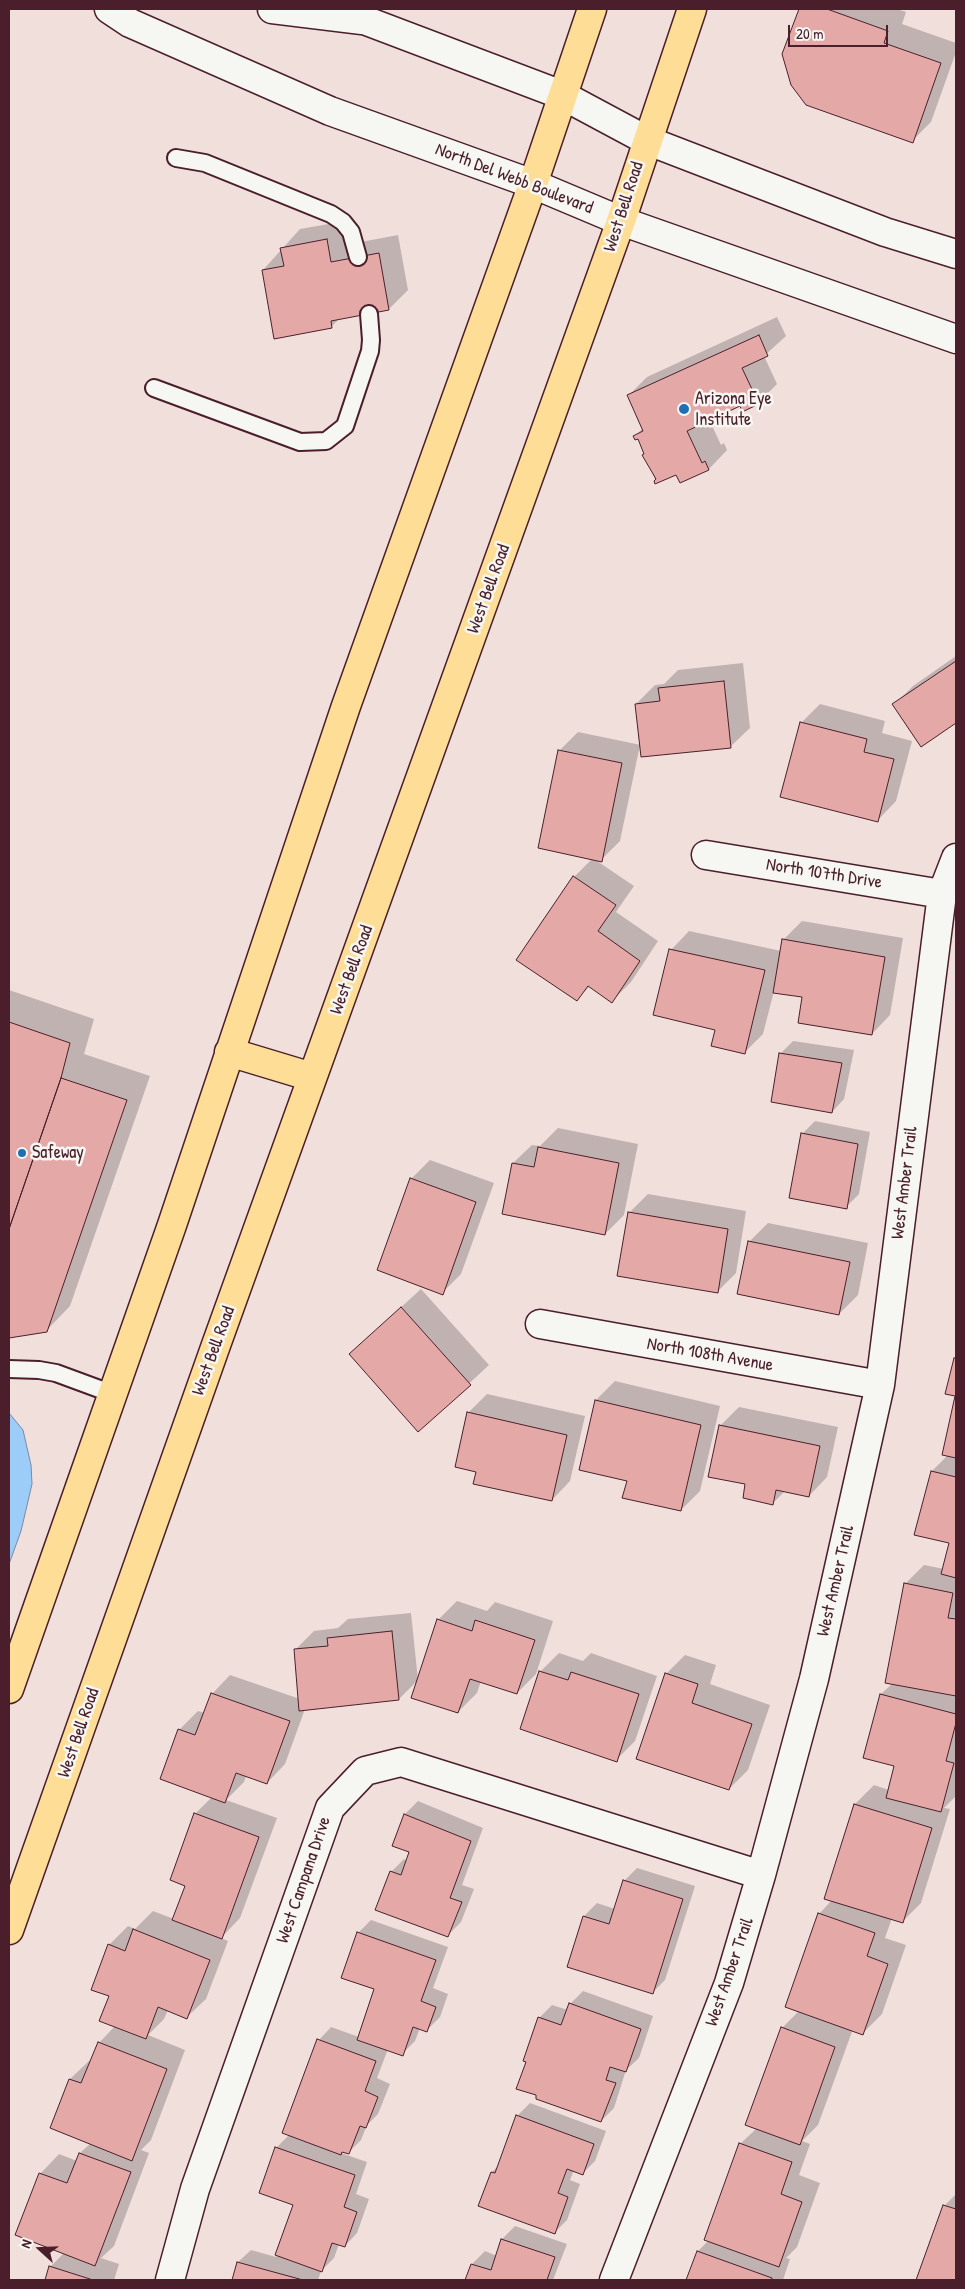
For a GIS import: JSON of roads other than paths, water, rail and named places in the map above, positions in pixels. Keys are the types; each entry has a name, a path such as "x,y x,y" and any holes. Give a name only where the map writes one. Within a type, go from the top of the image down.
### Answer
{"main road":[{"path":"9,1689 113,1394 346,706 533,184 592,9"},
{"name":"West Bell Road","path":"9,1930 312,1077 621,221 646,140 692,9"},
{"path":"229,1052 312,1077"}],"street":[{"name":"North Del Webb Boulevard","path":"109,9 130,23 330,111 533,184 621,221 956,338"},
{"path":"272,9 353,14 562,95 646,140 885,232 956,254"},
{"name":"North 107th Drive","path":"706,855 942,894"},
{"name":"West Amber Trail","path":"614,2280 729,1983 814,1679 880,1386 942,894 956,858"},
{"name":"North 108th Avenue","path":"540,1324 880,1386"},
{"name":"West Campana Drive","path":"170,2280 195,2189 330,1808 366,1771 401,1762 761,1874"}],"lane":[{"path":"176,158 205,163 330,214 343,222 351,232 358,257"},
{"path":"154,388 300,442 326,441 345,426 370,351 369,314"},
{"path":"9,1369 39,1370 56,1373 113,1394"}],"water":[{"path":"9,1413 23,1430 31,1465 32,1484 21,1531 9,1564"}],"place":[{"name":"Arizona Eye Institute","path":"684,409"},
{"name":"Safeway","path":"22,1153"}]}
